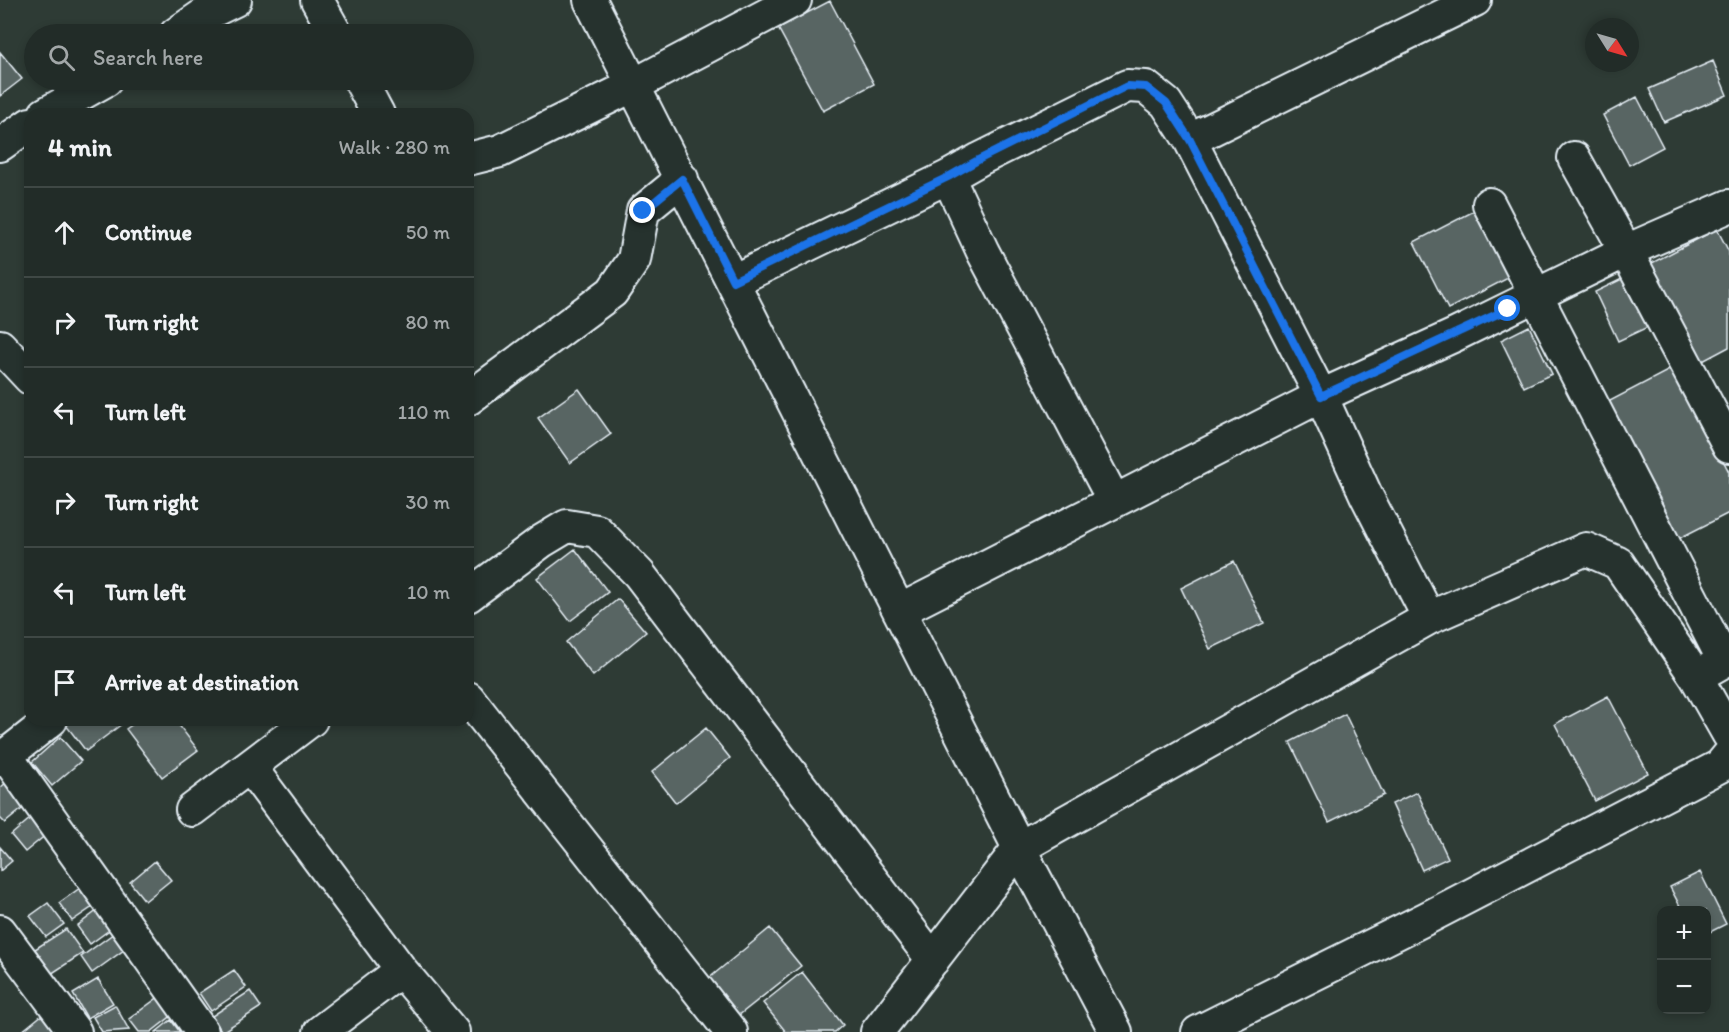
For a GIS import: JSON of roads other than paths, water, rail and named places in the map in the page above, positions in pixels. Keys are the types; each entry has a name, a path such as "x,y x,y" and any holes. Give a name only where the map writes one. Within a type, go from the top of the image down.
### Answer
{"street":[{"path":"190,24 235,0"},
{"path":"317,0 330,24"},
{"path":"590,0 1019,848 1116,1032"},
{"path":"474,158 500,151 632,86 795,0"},
{"path":"1190,140 1475,0"},
{"path":"733,281 948,177 1127,86 1146,87 1166,103 1190,140 1321,396 1366,495 1429,618"},
{"path":"56,108 88,90"},
{"path":"365,90 375,108"},
{"path":"0,144 24,128"},
{"path":"1574,158 1729,446"},
{"path":"948,177 983,252 1114,501"},
{"path":"474,395 612,292 634,260 643,211 682,179"},
{"path":"1489,204 1726,660 1696,677"},
{"path":"899,611 1321,396 1536,296 1626,251 1729,206"},
{"path":"0,346 24,372"},
{"path":"474,592 542,541 567,526 597,531 639,573 933,960"},
{"path":"877,1032 1019,848 1429,618 1586,549 1618,563 1696,677 1729,735"},
{"path":"474,706 731,1032"},
{"path":"43,726 3,758 202,1032"},
{"path":"192,810 303,726"},
{"path":"1198,1032 1427,918 1720,766 1729,755"},
{"path":"250,767 401,970 453,1032"},
{"path":"0,932 75,1032"},
{"path":"320,1032 401,970"}]}
